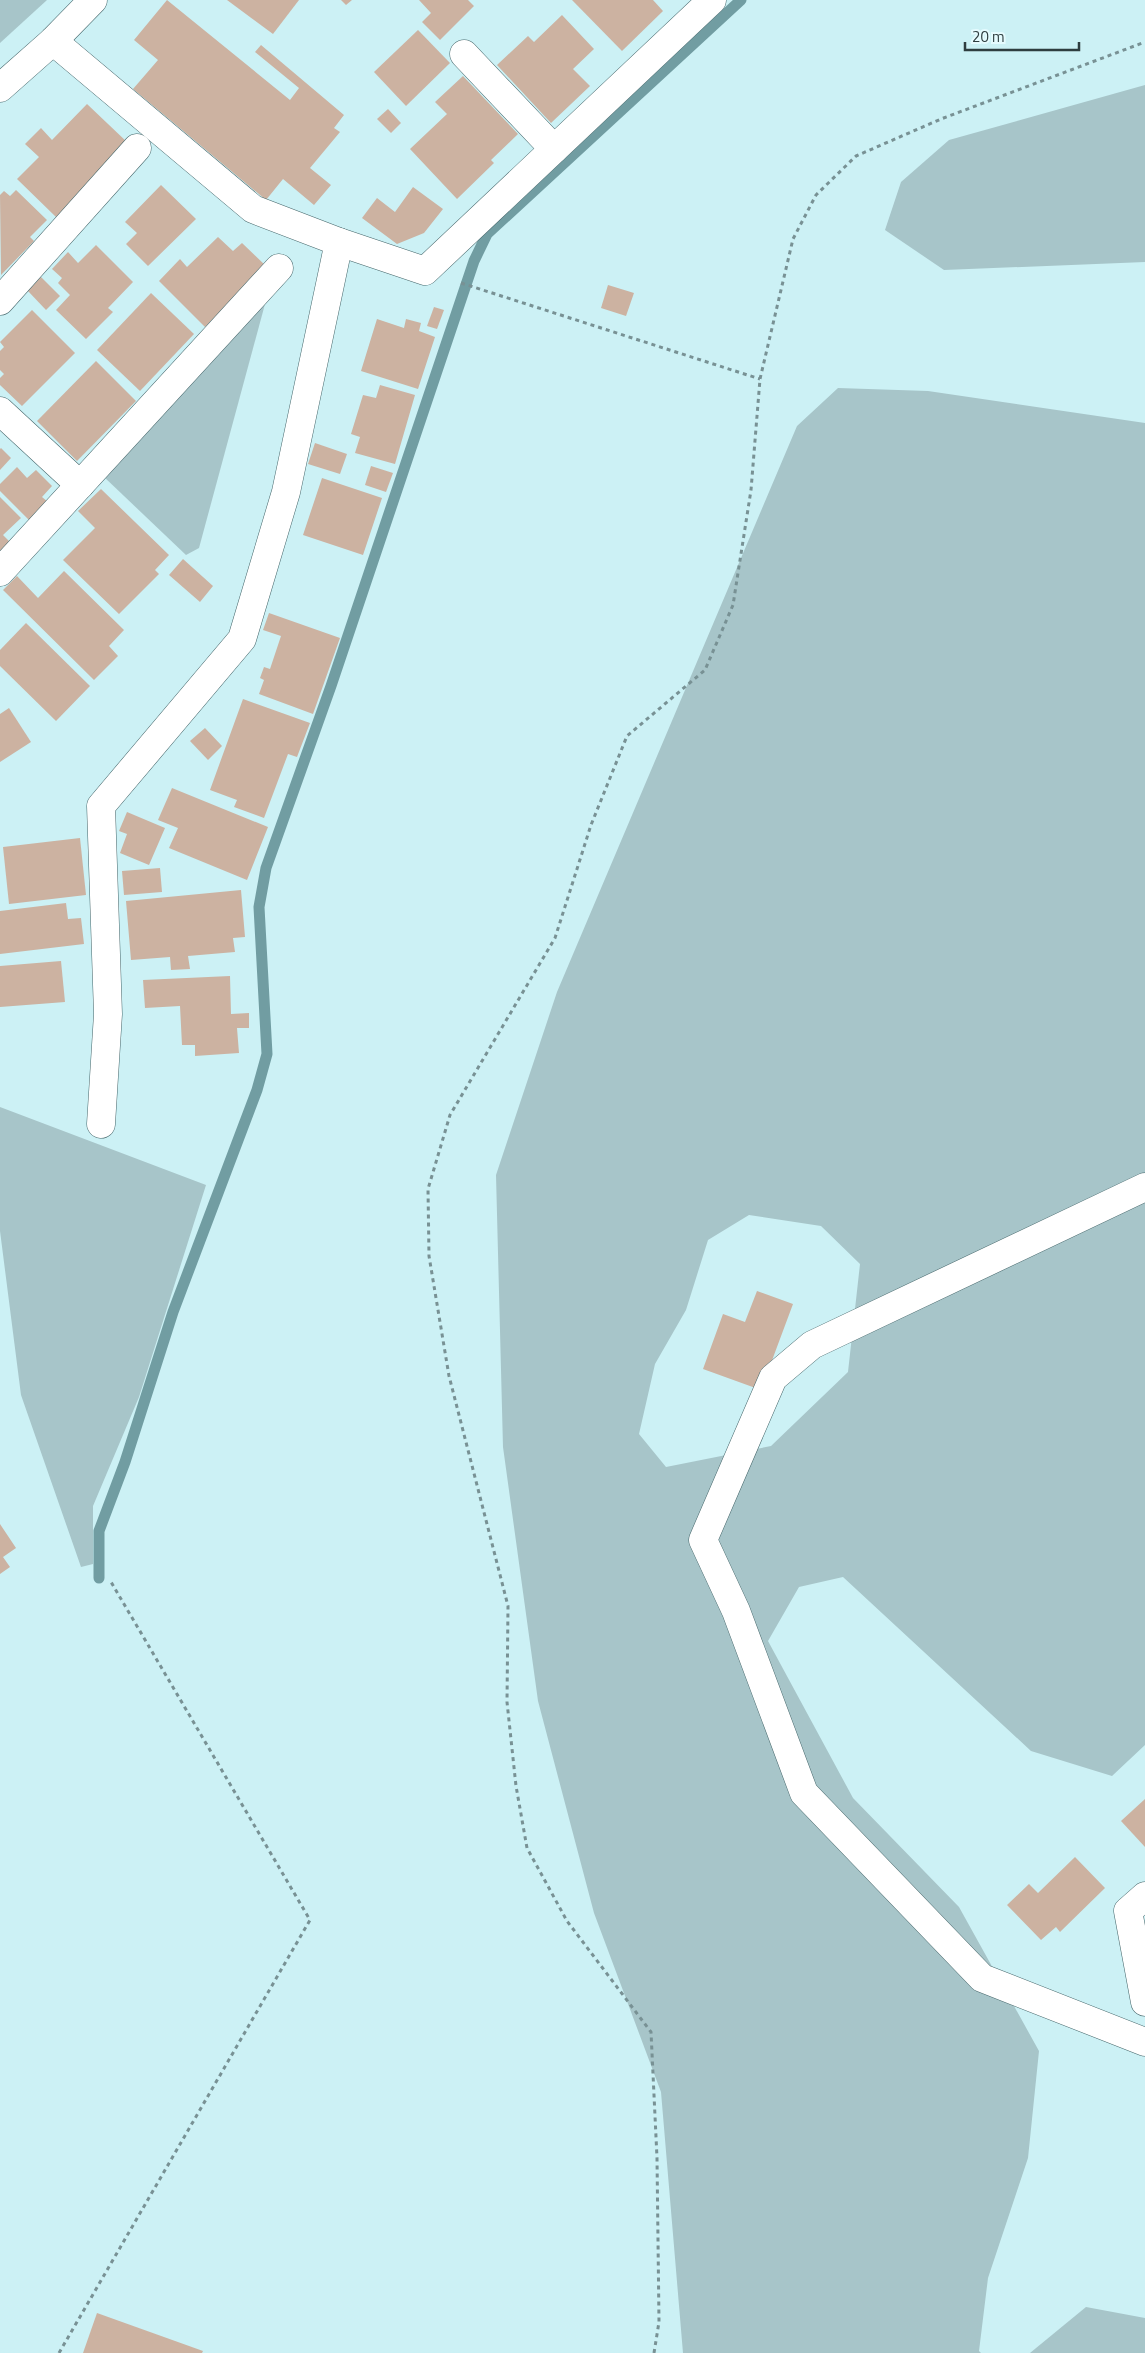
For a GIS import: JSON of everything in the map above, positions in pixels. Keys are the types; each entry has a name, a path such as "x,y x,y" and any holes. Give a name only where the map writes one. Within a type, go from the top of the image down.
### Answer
{"street":[{"path":"0,88 53,41 93,0"},
{"path":"53,41 253,209 339,242 425,271 712,0"},
{"path":"464,54 554,149"},
{"path":"0,301 138,148"},
{"path":"101,1124 108,1014 100,806 242,639 286,492 339,242"},
{"path":"0,572 279,268"},
{"path":"0,411 80,485"},
{"path":"1145,1187 812,1345 774,1378 703,1540 736,1611 804,1794 982,1978 1145,2042"},
{"path":"1145,1896 1128,1912 1145,2002"}],"path":[{"path":"654,2353 659,2322 656,2158 651,2032 567,1921 527,1848 516,1786 507,1702 508,1606 449,1376 429,1256 428,1189 450,1116 555,938 591,825 627,736 705,670 733,605 751,490 760,379 793,239 816,195 856,156 941,119 1145,42"},
{"path":"458,282 760,379"},
{"path":"59,2353 310,1920 111,1582"}],"shaded area":[{"path":"0,0 47,0 0,43"},
{"path":"1145,85 1145,262 944,270 885,230 901,182 949,140"},
{"path":"268,293 199,548 186,555 103,476"},
{"path":"838,388 928,391 1145,423 1145,1745 1112,1776 1031,1751 843,1577 799,1587 768,1641 853,1798 959,1907 1039,2051 1028,2158 988,2278 979,2351 981,2353 683,2353 661,2092 594,1913 538,1701 503,1447 496,1175 557,992 797,426","holes":["749,1215 821,1226 860,1264 848,1372 771,1446 666,1467 639,1434 655,1364 686,1310 708,1240"]},
{"path":"0,1107 206,1185 139,1397 93,1506 93,1564 81,1567 21,1395 0,1231"},
{"path":"1086,2307 1145,2318 1145,2353 1030,2353"}],"building":[{"path":"167,0 290,100 299,88 255,52 261,45 344,115 334,128 340,132 310,168 331,185 314,205 283,179 266,200 133,89 158,60 134,40"},
{"path":"227,0 299,0 273,34"},
{"path":"341,0 352,0 346,5"},
{"path":"419,0 468,0 474,6 440,40 422,22 431,13"},
{"path":"572,0 653,0 663,11 622,51"},
{"path":"562,15 594,49 573,69 590,86 551,123 497,65 528,36 534,42"},
{"path":"418,30 450,63 406,106 374,72"},
{"path":"463,76 518,134 491,160 494,163 457,199 410,149 447,114 435,102"},
{"path":"87,104 128,143 56,217 17,179 39,157 25,144 41,128 52,140"},
{"path":"388,109 401,123 391,133 377,119"},
{"path":"161,185 196,219 148,266 126,244 137,233 125,222"},
{"path":"413,187 443,209 424,233 397,244 362,218 377,198 395,212"},
{"path":"16,190 47,220 30,237 34,241 1,275 0,195 4,191 10,196"},
{"path":"218,237 233,251 242,243 266,266 205,327 159,281 180,259 187,267"},
{"path":"96,245 133,282 108,308 113,312 86,339 56,310 70,295 58,283 62,278 52,269 68,252 78,263"},
{"path":"41,277 60,296 46,310 27,290"},
{"path":"608,285 634,293 626,316 601,308"},
{"path":"151,293 194,334 140,391 97,350"},
{"path":"434,307 444,310 437,329 427,326"},
{"path":"32,310 75,353 22,406 0,385 0,378 4,374 0,370 0,351 4,347 0,342"},
{"path":"377,319 404,328 406,319 421,323 419,331 435,337 418,389 361,371"},
{"path":"96,361 136,401 77,461 37,421"},
{"path":"380,385 415,395 395,464 355,453 360,437 351,434 363,395 376,398"},
{"path":"315,443 347,454 340,474 308,464"},
{"path":"0,449 11,458 0,470"},
{"path":"371,466 393,473 386,492 365,485"},
{"path":"17,467 27,478 36,470 52,486 42,497 48,502 29,520 0,491 0,484"},
{"path":"322,478 382,498 363,555 303,535"},
{"path":"101,489 169,555 155,570 159,574 119,614 63,560 95,528 78,511"},
{"path":"0,497 21,518 3,535 10,542 0,551"},
{"path":"183,559 213,586 200,602 169,575"},
{"path":"64,571 124,630 109,646 118,656 94,680 3,590 17,576 38,598"},
{"path":"269,613 340,638 313,714 259,694 264,680 260,678 264,667 270,669 281,636 263,630"},
{"path":"26,623 90,686 56,721 0,666 0,650"},
{"path":"243,699 310,723 297,757 288,754 264,818 234,807 237,800 210,790"},
{"path":"9,708 31,742 0,762 0,714"},
{"path":"205,728 222,746 208,760 190,741"},
{"path":"172,788 268,827 247,880 169,848 178,828 158,820"},
{"path":"127,812 165,828 149,865 120,853 127,834 119,831"},
{"path":"80,838 86,895 9,904 3,847"},
{"path":"160,868 162,892 124,895 122,871"},
{"path":"241,890 245,937 233,938 235,952 188,956 190,969 171,970 170,957 131,960 126,901"},
{"path":"66,903 68,919 81,918 84,944 0,954 0,911"},
{"path":"61,961 65,1002 0,1007 0,966"},
{"path":"230,976 231,1014 249,1013 249,1028 237,1028 239,1053 195,1056 195,1045 182,1045 180,1006 145,1008 143,980"},
{"path":"757,1291 793,1304 761,1390 703,1369 723,1314 745,1322"},
{"path":"0,1524 16,1548 3,1557 10,1567 0,1574"},
{"path":"1145,1799 1145,1847 1121,1821"},
{"path":"1075,1857 1105,1888 1060,1932 1056,1927 1041,1940 1007,1905 1029,1884 1038,1893"},
{"path":"97,2313 203,2351 202,2353 83,2353"}],"waterway":[{"path":"99,1578 99,1531 125,1462 173,1312 257,1090 267,1054 259,907 266,868 331,686 474,261 487,234 741,0"}]}
